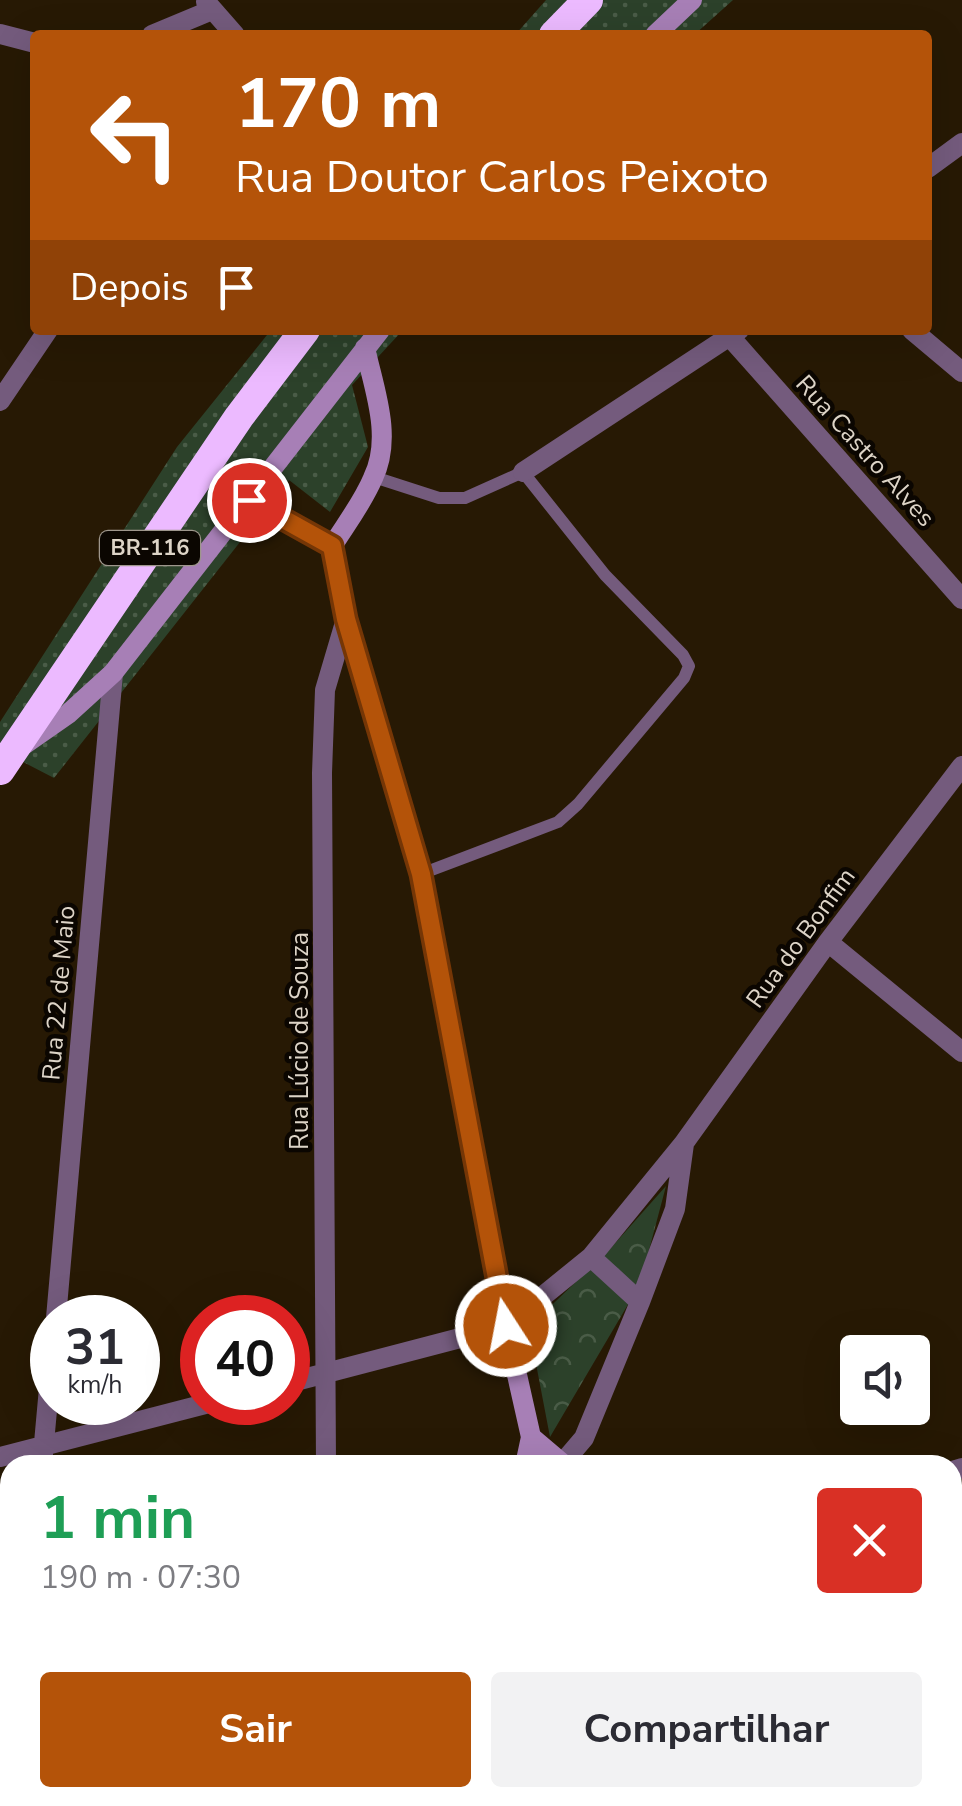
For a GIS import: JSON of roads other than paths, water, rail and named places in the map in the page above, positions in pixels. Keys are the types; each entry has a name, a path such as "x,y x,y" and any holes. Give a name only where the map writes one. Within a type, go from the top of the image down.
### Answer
{"highway":[{"path":"559,30 588,0"},
{"name":"BR-116","path":"6,762 239,417 301,335"}],"street":[{"path":"661,30 692,0"},
{"path":"161,30 208,5 230,30"},
{"path":"0,34 30,42"},
{"path":"932,165 962,143"},
{"path":"0,402 45,335"},
{"path":"6,762 114,673 376,335"},
{"path":"524,472 733,335"},
{"name":"Rua Castro Alves","path":"736,335 962,598"},
{"path":"918,335 962,372"},
{"path":"365,348 382,423 381,452 374,476 332,546 346,619 421,874 506,1326 531,1437 527,1455"},
{"path":"249,500 332,546"},
{"name":"Rua Lúcio de Souza","path":"326,1455 322,772 325,690 346,619"},
{"name":"Rua 22 de Maio","path":"58,1295 114,673"},
{"name":"Rua do Bonfim","path":"506,1326 590,1256 684,1142 828,942 962,766"},
{"path":"828,942 962,1052"},
{"name":"Rua do Bonfim","path":"570,1455 584,1438 675,1209 684,1142"},
{"path":"590,1256 640,1302"},
{"path":"310,1377 506,1326"},
{"path":"46,1455 180,1412"},
{"path":"43,1455 46,1425"},
{"path":"531,1437 551,1455"}],"lane":[{"path":"374,476 439,498 465,498 524,472 605,576 684,655 689,666 672,692 578,804 558,822 421,874"}]}
